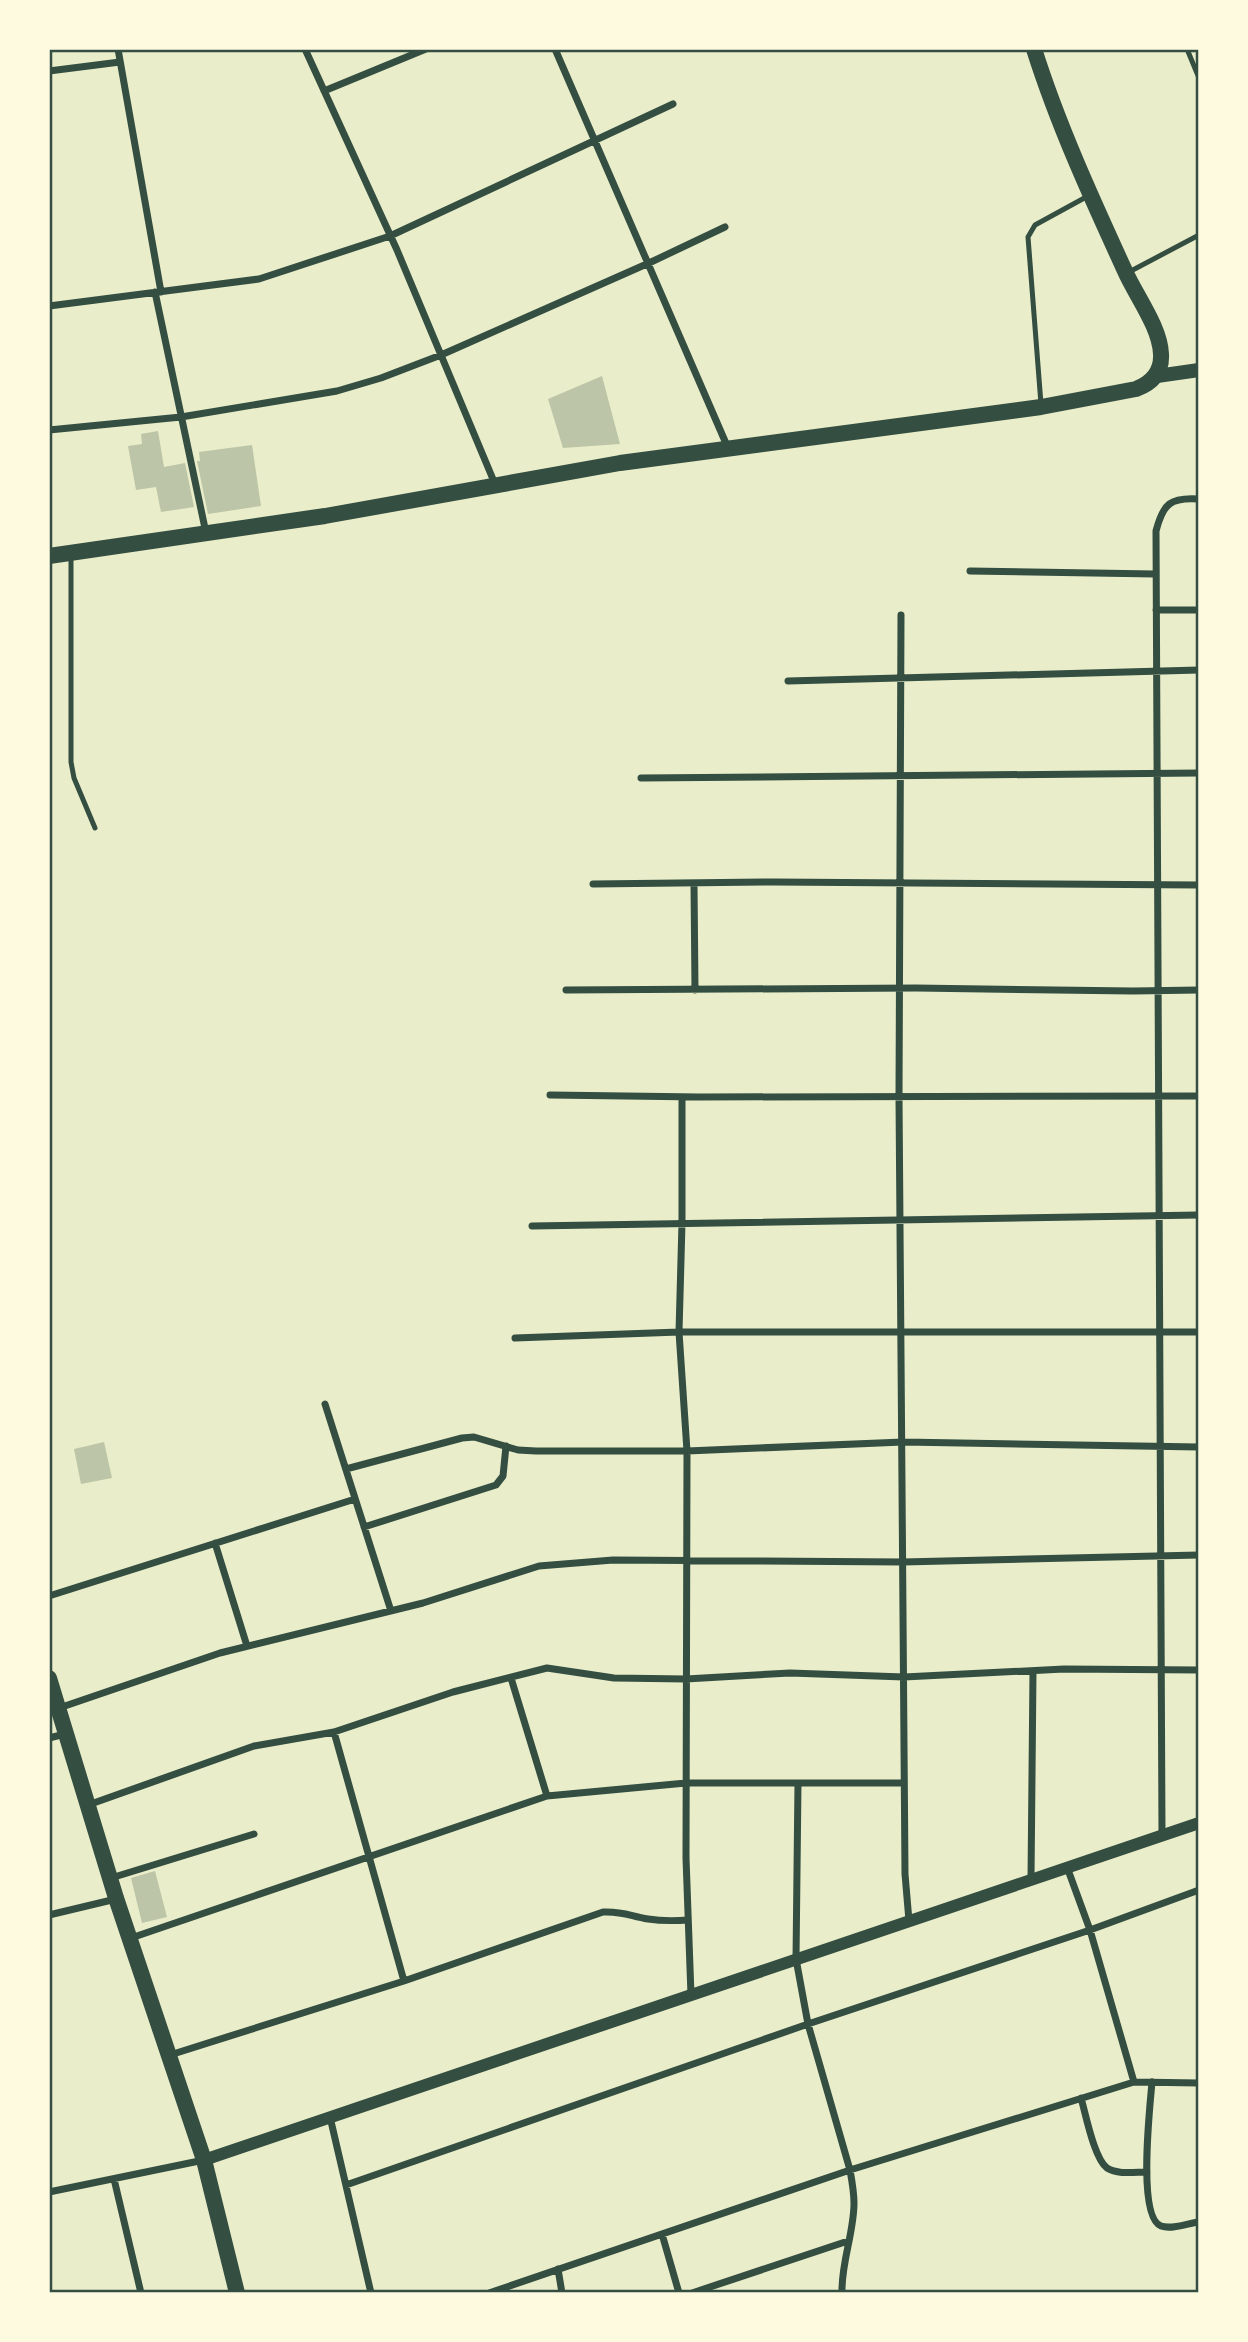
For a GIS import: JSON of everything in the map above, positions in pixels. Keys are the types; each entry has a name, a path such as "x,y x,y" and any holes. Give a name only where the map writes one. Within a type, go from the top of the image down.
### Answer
{"main road":[{"path":"49,556 325,516 620,463 1041,407 1148,385 1157,376 1162,356 1159,338 1126,274 1091,194 1045,83 1034,49"},
{"path":"1157,376 1199,370"},
{"path":"49,1678 116,1898 204,2160 237,2293"}],"street":[{"path":"118,49 158,292 206,533"},
{"path":"305,49 390,236 496,485"},
{"path":"324,91 426,49"},
{"path":"555,49 728,448"},
{"path":"49,71 120,62"},
{"path":"49,306 259,279 390,236 673,104"},
{"path":"49,430 181,417 337,391 381,378 441,355 725,227"},
{"path":"1162,1835 1158,1096 1160,885 1156,531 1161,512 1174,501 1199,499"},
{"path":"971,571 1156,574"},
{"path":"1156,610 1199,610"},
{"path":"901,615 899,1097 905,1874 909,1921"},
{"path":"788,681 1199,670"},
{"path":"641,778 1199,773"},
{"path":"694,883 695,990"},
{"path":"593,884 1199,885"},
{"path":"566,990 1199,990"},
{"path":"550,1095 1199,1096"},
{"path":"682,1097 679,1332 687,1451 686,1783 691,1995"},
{"path":"532,1226 1199,1216"},
{"path":"515,1338 679,1332 1199,1332"},
{"path":"325,1404 391,1611"},
{"path":"346,1469 474,1437 518,1450 536,1451 687,1451 903,1442 1199,1447"},
{"path":"364,1527 496,1485 503,1476 506,1447"},
{"path":"49,1595 355,1499"},
{"path":"215,1543 247,1646"},
{"path":"58,1708 220,1653 423,1603 539,1566 613,1560 903,1562 1199,1555"},
{"path":"88,1805 254,1746 334,1732 453,1692 547,1668 614,1678 686,1679 790,1673 904,1677 1033,1671 1199,1670"},
{"path":"1031,1880 1033,1671"},
{"path":"511,1678 547,1796"},
{"path":"334,1732 404,1981"},
{"path":"49,1738 66,1734"},
{"path":"130,1939 547,1796 686,1783 904,1783"},
{"path":"798,1783 796,1959 808,2024 850,2170 855,2206 840,2292"},
{"path":"49,2192 204,2160 1199,1823"},
{"path":"110,1878 254,1834"},
{"path":"1067,1867 1090,1930 1134,2082"},
{"path":"346,2185 1199,1891"},
{"path":"49,1914 116,1898"},
{"path":"169,2055 404,1981 603,1912 620,1911 644,1919 664,1921 688,1920"},
{"path":"489,2293 850,2170 1134,2082 1199,2083"},
{"path":"1152,2082 1147,2172 1152,2217 1159,2225 1168,2227 1199,2222"},
{"path":"1081,2098 1099,2157 1107,2168 1119,2172 1147,2172"},
{"path":"330,2117 371,2293"},
{"path":"114,2179 141,2293"},
{"path":"662,2234 679,2293"},
{"path":"692,2293 848,2241"},
{"path":"558,2269 562,2293"}],"lane":[{"path":"1187,49 1199,78"},
{"path":"1041,407 1028,237 1035,225 1091,194"},
{"path":"1126,274 1199,234"},
{"path":"71,553 71,762 74,778 95,828"}],"building":[{"path":"602,376 620,444 563,448 548,399"},
{"path":"158,431 164,467 185,463 194,507 161,512 156,487 136,490 128,446 142,444 141,434"},
{"path":"252,445 261,506 208,514 197,461 200,461 199,452"},
{"path":"104,1442 112,1478 81,1484 74,1449"},
{"path":"155,1871 167,1917 142,1923 131,1878"}]}
